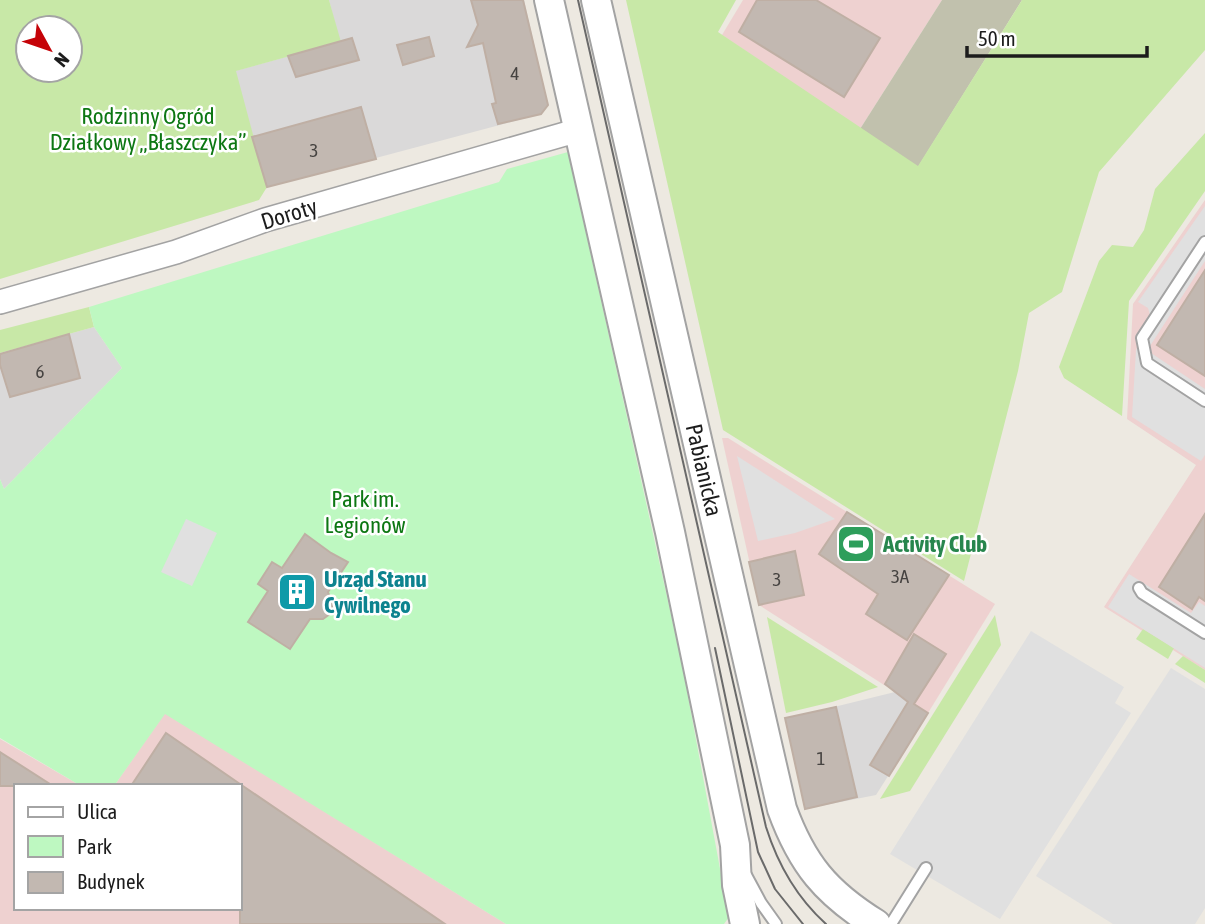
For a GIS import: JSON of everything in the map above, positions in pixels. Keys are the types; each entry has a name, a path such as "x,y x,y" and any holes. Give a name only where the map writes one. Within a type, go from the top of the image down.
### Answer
{"street":[{"name":"Pabianicka","path":"549,0 670,532 737,856 737,885 745,924"},
{"name":"Pabianicka","path":"596,0 782,809 798,848 817,877 860,921"},
{"name":"Doroty","path":"0,302 176,252 265,220 579,130"}],"lane":[{"path":"1205,242 1142,338 1147,363 1205,401"},
{"path":"1139,588 1142,593 1205,633"},
{"path":"737,856 761,903 776,924"},
{"path":"891,924 926,868"}],"shaded area":[{"path":"329,0 524,0 548,105 541,114 267,187 235,71 340,42"},
{"path":"743,0 942,0 860,129 722,35"},
{"path":"942,0 1022,0 918,167 860,129"},
{"path":"1205,200 1205,670 1104,607 1196,465 1127,419 1133,304"},
{"path":"1205,206 1205,261 1150,346 1151,353 1205,389 1205,455 1201,461 1132,417 1136,350 1150,315 1148,308 1138,302"},
{"path":"94,327 122,368 4,489 0,479 0,353"},
{"path":"722,438 728,438 995,604 928,713 759,605"},
{"path":"737,456 835,519 795,533 758,541"},
{"path":"186,519 217,533 192,586 161,572"},
{"path":"1129,574 1191,613 1199,602 1205,606 1205,668 1108,607"},
{"path":"1031,631 1124,687 1115,703 1131,713 1000,919 890,854"},
{"path":"1171,668 1205,689 1205,908 1195,924 1113,924 1036,876"},
{"path":"895,692 928,713 876,795 805,809 785,719"},
{"path":"165,713 506,924 0,924 0,739 78,784 14,784 14,910 242,910 242,784 115,784"}],"green space":[{"name":"Rodzinny Ogród Działkowy „Błaszczyka”","path":"0,0 329,0 341,42 236,71 267,187 259,200 0,279"},
{"path":"626,0 736,0 718,32 918,166 1022,0 1205,0 1205,50 1099,172 1062,292 1029,313 1018,371 964,581 723,430"},
{"path":"1205,133 1205,191 1129,301 1122,416 1064,378 1059,367 1099,261 1112,245 1133,247 1144,230 1155,189"},
{"name":"Park im. Legionów","path":"568,152 682,664 729,917 724,924 506,924 165,714 115,784 78,784 0,738 0,479 4,489 122,368 94,327 89,307 499,182 507,169"},
{"path":"89,307 94,327 0,353 0,330"},
{"path":"995,615 1001,645 910,791 880,799"},
{"path":"767,617 878,687 786,713"},
{"path":"1143,629 1174,648 1168,659 1136,639"},
{"path":"1183,656 1205,670 1205,683 1175,664"}],"building":[{"path":"471,0 523,0 548,105 541,114 498,124 492,104 496,103 483,43 467,47 478,25"},
{"path":"757,0 816,0 880,38 844,97 739,32"},
{"path":"429,37 434,56 403,65 397,45"},
{"path":"352,38 359,60 296,77 288,56"},
{"path":"361,107 376,159 267,187 252,137"},
{"path":"1205,270 1205,376 1157,345"},
{"path":"69,334 80,378 10,397 0,365 0,354"},
{"path":"847,512 949,575 907,640 866,614 878,594 819,554"},
{"path":"1205,514 1205,601 1199,597 1192,609 1159,587"},
{"name":"Urząd Stanu Cywilnego","path":"305,534 348,562 328,592 333,605 330,614 323,619 310,619 290,649 248,622 268,591 258,584 272,562 282,568"},
{"path":"795,551 804,595 759,605 749,562"},
{"path":"914,634 946,654 914,704 928,713 889,776 870,765 908,702 885,684"},
{"path":"836,707 857,797 805,809 785,718"},
{"path":"166,733 240,784 132,784"},
{"path":"0,752 50,784 14,784 0,786"},
{"path":"242,785 445,924 240,924"}],"tram line":[{"path":"578,0 766,827 789,880 826,924"},
{"path":"715,648 758,852 775,889 803,924"}],"place":[{"name":"Activity Club","path":"856,544"},
{"name":"Urząd Stanu Cywilnego","path":"297,592"}]}
